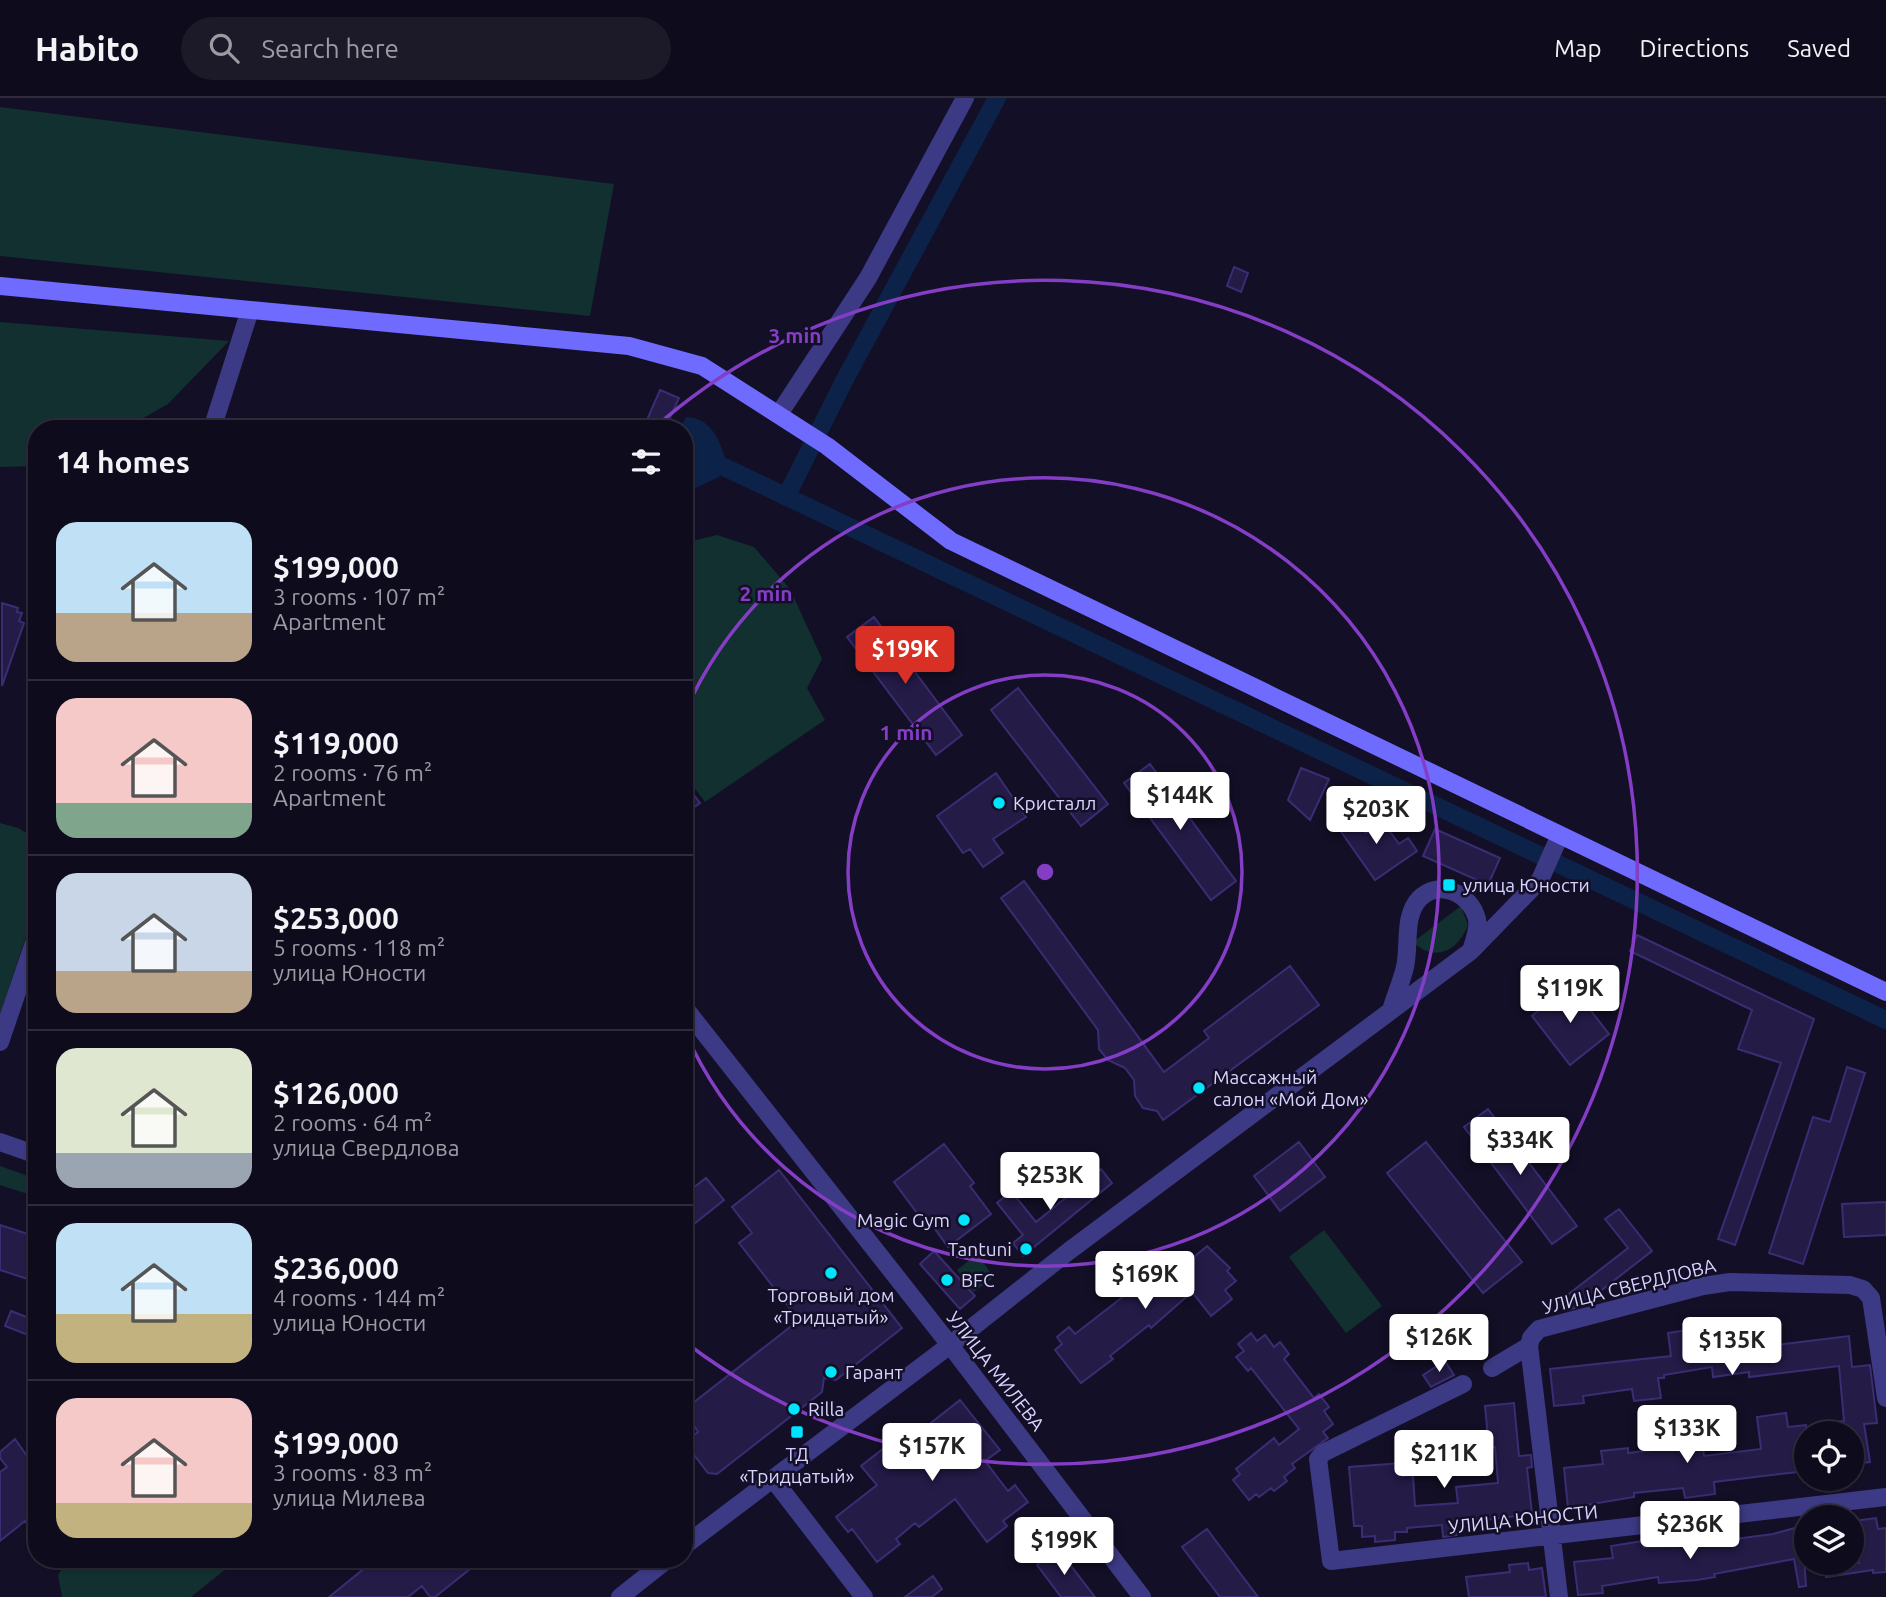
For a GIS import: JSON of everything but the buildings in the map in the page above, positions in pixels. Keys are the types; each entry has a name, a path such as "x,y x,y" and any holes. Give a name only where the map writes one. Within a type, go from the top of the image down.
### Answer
{"street":[{"path":"779,414 869,278 965,98"},
{"path":"0,286 629,346 702,366 827,446 951,541 1558,838 1886,992"},
{"path":"215,420 250,310"},
{"path":"693,1539 950,1345 1069,1251 1392,1007 1471,951 1543,876 1558,838"},
{"path":"1392,1007 1406,965 1409,919 1418,900 1429,892 1438,889 1453,892 1472,906 1478,922 1471,951"},
{"path":"0,1042 28,960"},
{"name":"УЛИЦА МИЛЕВА","path":"693,1018 950,1345 1142,1597"},
{"path":"0,1142 28,1152"},
{"name":"УЛИЦА СВЕРДЛОВА","path":"1492,1368 1529,1346 1531,1338 1539,1329 1703,1286 1730,1282 1850,1285 1863,1289 1871,1298 1886,1398"},
{"path":"1529,1346 1559,1597"},
{"name":"УЛИЦА ЮНОСТИ","path":"1463,1384 1323,1453 1318,1459 1331,1561 1886,1497"},
{"path":"773,1479 864,1597"},
{"path":"620,1597 657,1568"}],"green space":[{"path":"0,107 614,184 590,316 0,256"},
{"path":"0,322 229,341 168,404 140,420 28,420 28,466 0,467"},
{"path":"717,535 754,547 790,589 822,659 807,688 825,720 705,802 693,786 693,541"},
{"path":"0,823 28,834 28,930 0,1015"},
{"path":"1461,906 1468,925 1452,947 1437,953 1429,952 1413,942"},
{"path":"0,1166 28,1176 28,1194 0,1185"},
{"path":"1324,1230 1382,1306 1346,1333 1289,1257"},
{"path":"977,1254 994,1277 974,1292 957,1270"},
{"path":"63,1568 227,1568 191,1597 62,1597 58,1575"}],"water":[{"path":"686,417 695,418 708,426 717,438 726,460 719,477 693,489 693,420 684,420"}],"waterway":[{"path":"786,497 844,381 997,98"},
{"path":"724,467 1886,1020"}],"place":[{"name":"Кристалл","path":"999,803"},
{"name":"улица Юности","path":"1449,885"},
{"name":"Массажный салон «Мой Дом»","path":"1199,1088"},
{"name":"Magic Gym","path":"964,1220"},
{"name":"Tantuni","path":"1026,1249"},
{"name":"Торговый дом «Тридцатый»","path":"831,1273"},
{"name":"BFC","path":"947,1280"},
{"name":"Гарант","path":"831,1372"},
{"name":"Rilla","path":"794,1409"},
{"name":"ТД «Тридцатый»","path":"797,1432"}]}
